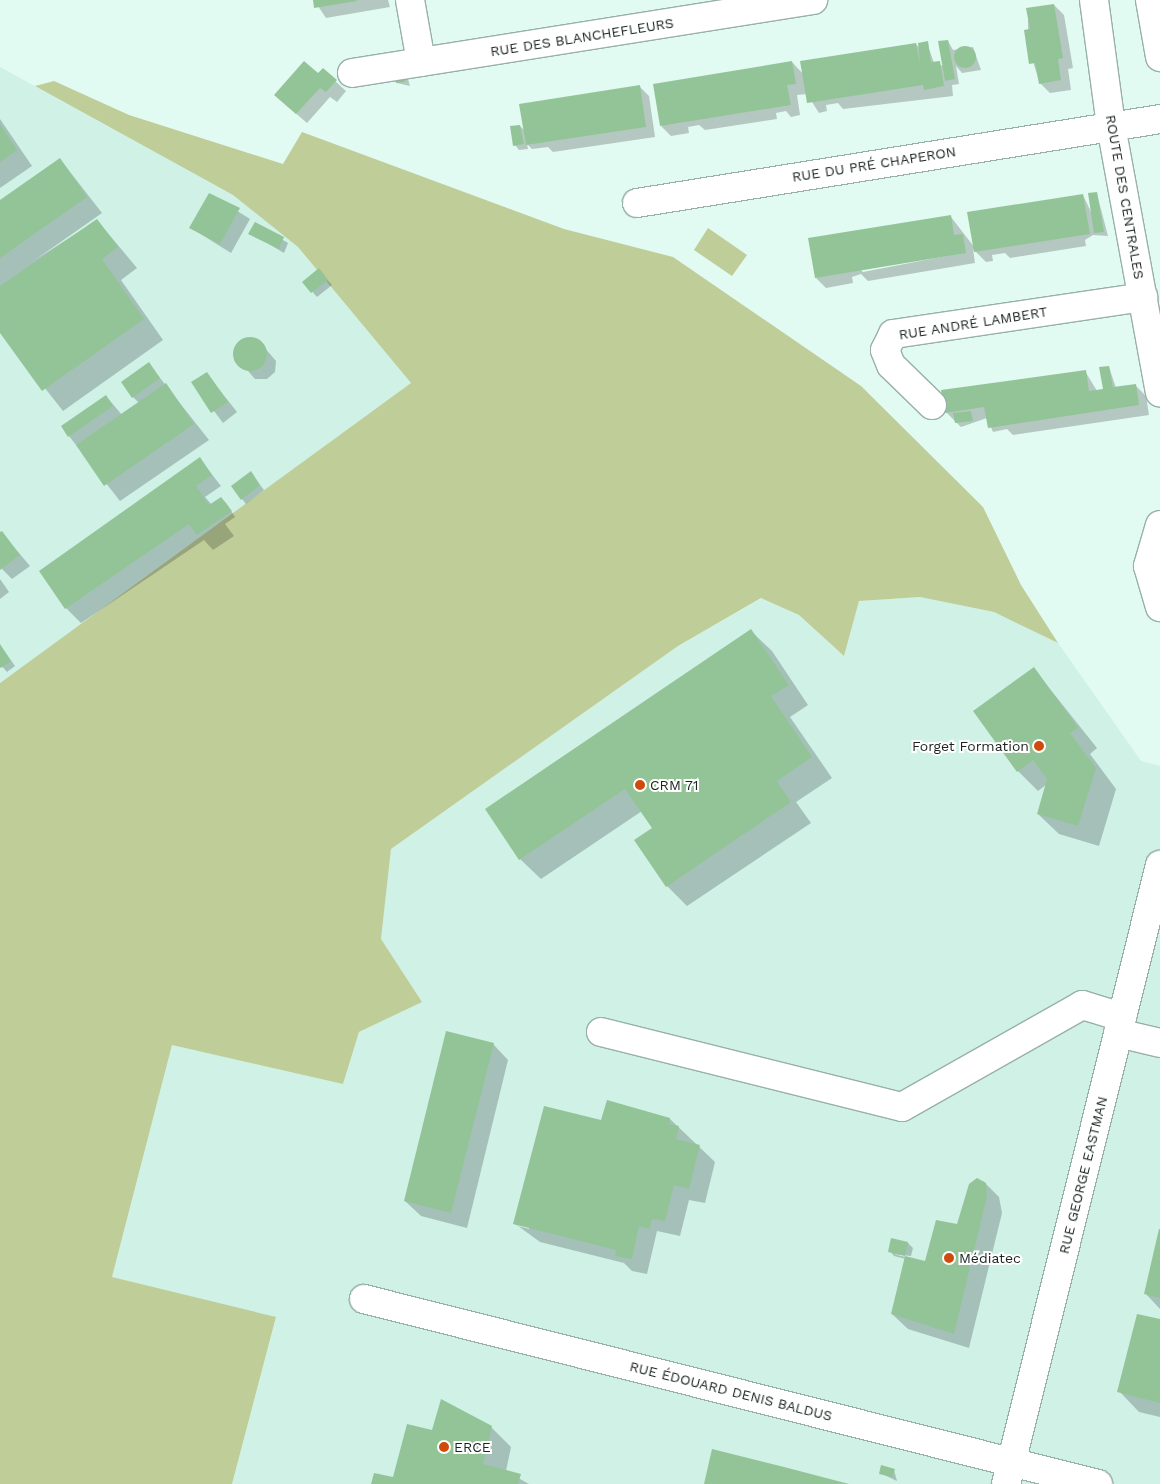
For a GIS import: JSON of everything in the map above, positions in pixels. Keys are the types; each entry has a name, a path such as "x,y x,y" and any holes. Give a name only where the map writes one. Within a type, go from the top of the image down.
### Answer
{"street":[{"path":"410,0 421,62"},
{"name":"RUE DES BLANCHEFLEURS","path":"352,73 813,0"},
{"name":"ROUTE DES CENTRALES","path":"1094,0 1111,126 1160,393"},
{"path":"1150,0 1160,57"},
{"name":"RUE DU PRÉ CHAPERON","path":"637,202 1160,119"},
{"name":"RUE ANDRÉ LAMBERT","path":"932,404 891,365 885,350 893,334 1143,297"},
{"path":"1160,525 1148,566 1160,607"},
{"name":"RUE GEORGE EASTMAN","path":"1008,1473 1160,865"},
{"path":"601,1032 902,1107 1082,1005 1160,1043"},
{"name":"RUE ÉDOUARD DENIS BALDUS","path":"364,1299 1008,1473 1098,1484"}],"shaded area":[{"path":"0,67 233,195 298,247 411,383 0,683"},
{"path":"920,597 994,612 1058,643 1141,761 1160,766 1160,1484 232,1484 276,1318 112,1277 172,1045 343,1084 359,1032 422,1002 381,939 391,849 678,646 762,598 799,615 844,656 859,601"}],"green space":[{"path":"54,81 129,115 283,164 302,132 564,229 673,257 861,386 983,507 1021,585 1058,643 994,612 920,597 859,601 844,656 799,615 761,598 678,646 391,849 381,939 422,1002 359,1032 343,1084 172,1045 112,1277 276,1317 232,1484 0,1484 0,683 411,383 298,247 233,195 35,86"},
{"path":"708,228 747,255 732,276 694,250"}],"building":[{"path":"313,0 357,0 357,1 314,8"},
{"path":"1054,4 1063,58 1058,59 1061,80 1039,84 1035,63 1029,64 1024,30 1030,29 1026,8"},
{"path":"948,40 955,79 945,81 938,41"},
{"path":"928,41 931,62 940,61 944,86 924,90 923,85 807,103 800,61 916,43 920,64 918,43"},
{"path":"961,46 969,46 976,53 976,61 969,68 961,68 954,61 954,53"},
{"path":"304,61 318,73 323,68 337,80 326,92 320,88 296,114 274,95"},
{"path":"792,61 796,84 787,85 791,105 660,126 653,84"},
{"path":"404,73 405,82 396,83 394,74"},
{"path":"640,85 646,127 526,145 519,104"},
{"path":"0,124 17,150 0,162"},
{"path":"520,125 524,144 513,146 510,126"},
{"path":"60,158 87,197 0,258 0,200"},
{"path":"1097,192 1104,232 1094,233 1088,193"},
{"path":"209,193 240,208 220,244 189,228"},
{"path":"1083,194 1090,234 974,252 967,212"},
{"path":"951,215 954,235 963,234 966,253 815,278 808,238"},
{"path":"97,219 118,247 102,259 144,319 42,391 0,333 0,286"},
{"path":"255,222 284,237 279,249 248,234"},
{"path":"319,268 328,280 311,293 302,282"},
{"path":"250,337 262,342 267,354 262,366 250,371 238,366 233,354 238,342"},
{"path":"149,362 160,378 132,398 121,382"},
{"path":"1109,366 1113,387 1136,384 1139,405 988,428 984,407 945,413 941,390 1086,370 1089,391 1103,389 1099,367"},
{"path":"207,372 228,402 211,413 191,382"},
{"path":"166,383 194,424 104,486 76,445"},
{"path":"106,395 113,406 68,437 61,426"},
{"path":"971,411 973,421 955,423 953,413"},
{"path":"200,457 212,475 196,486 209,505 221,497 232,511 197,535 189,524 65,609 39,571"},
{"path":"251,471 260,485 241,500 231,486"},
{"path":"2,531 20,555 0,570 0,532"},
{"path":"751,629 789,685 771,696 812,757 777,781 791,802 666,887 634,840 652,828 625,789 519,860 485,809"},
{"path":"0,644 11,661 1,668 0,667"},
{"name":"Forget Formation","path":"1034,667 1078,728 1070,733 1096,768 1078,826 1037,814 1047,779 1033,760 1017,772 973,711"},
{"path":"446,1031 494,1043 451,1213 404,1201"},
{"path":"607,1100 670,1118 669,1124 679,1126 676,1139 700,1145 689,1189 674,1185 665,1221 652,1219 650,1229 639,1226 632,1259 615,1256 616,1250 513,1224 544,1106 601,1120"},
{"name":"Médiatec","path":"977,1178 986,1183 987,1196 954,1334 891,1314 905,1256 925,1261 936,1220 957,1224 969,1184"},
{"path":"1160,1229 1160,1298 1144,1294"},
{"path":"891,1238 908,1242 905,1256 888,1252"},
{"path":"1137,1314 1160,1319 1160,1403 1117,1392"},
{"name":"ERCE","path":"441,1399 492,1426 483,1464 521,1474 518,1484 371,1484 374,1473 393,1477 407,1424 432,1430"},
{"path":"712,1449 784,1467 849,1484 704,1484"},
{"path":"881,1465 895,1469 892,1477 879,1474"}],"place":[{"name":"Forget Formation","path":"1039,746"},
{"name":"CRM 71","path":"640,785"},
{"name":"Médiatec","path":"949,1258"},
{"name":"ERCE","path":"444,1447"}]}
